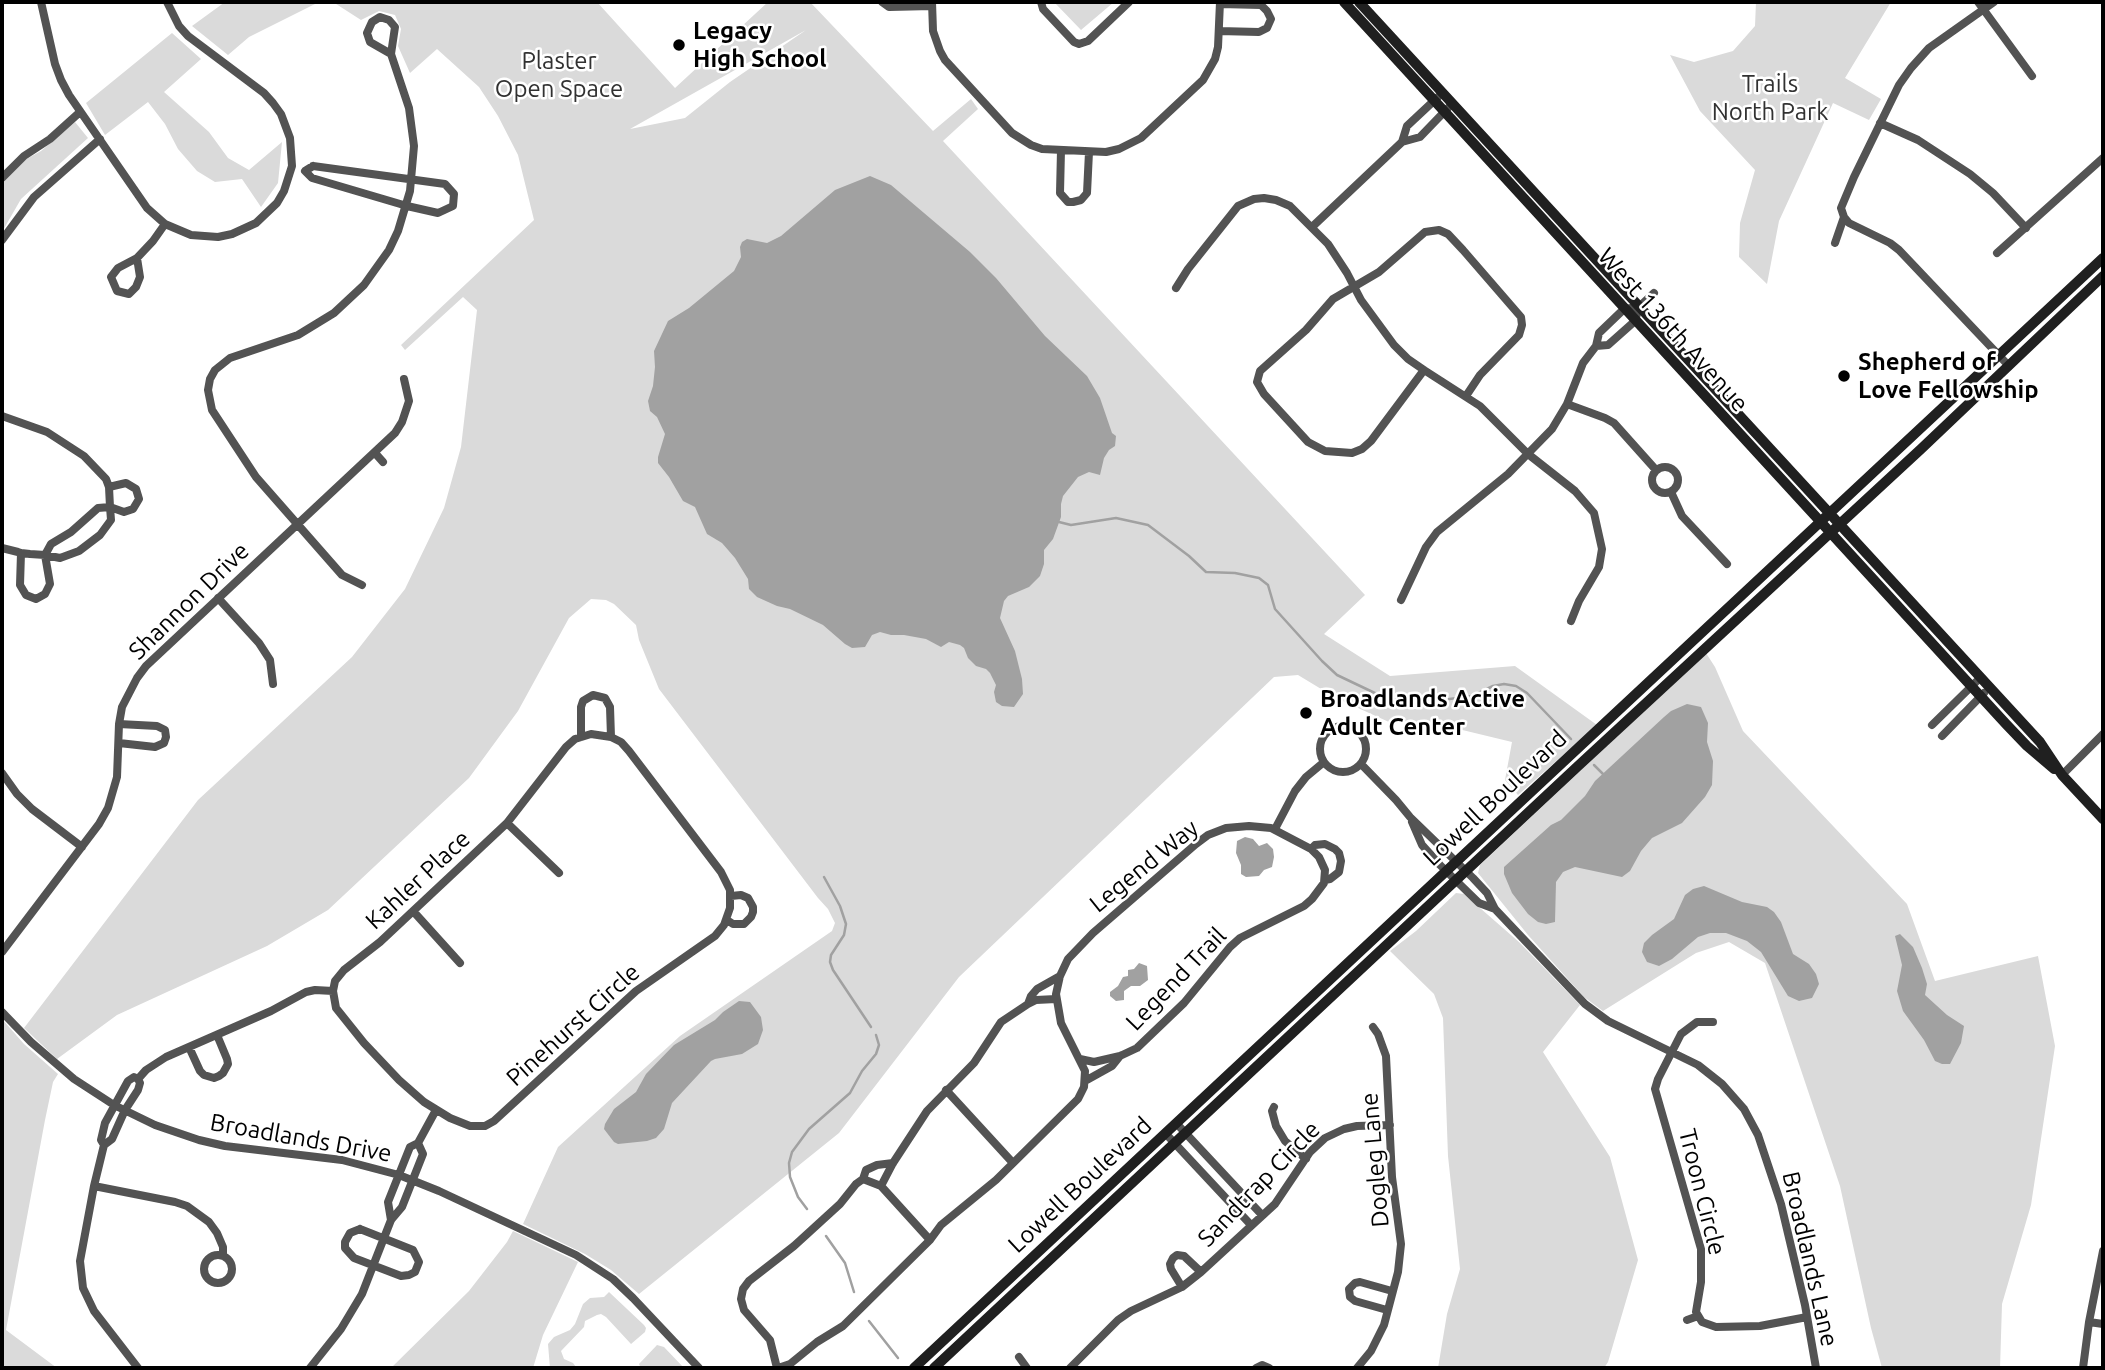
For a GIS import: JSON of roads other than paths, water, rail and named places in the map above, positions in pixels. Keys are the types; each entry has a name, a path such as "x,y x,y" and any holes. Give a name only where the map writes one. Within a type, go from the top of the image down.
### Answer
{"main road":[{"name":"West 136th Avenue","path":"1344,2 1438,96"},
{"name":"West 136th Avenue","path":"1359,2 1449,108 1639,307 1840,524 1976,682"},
{"name":"West 136th Avenue","path":"1449,108 1624,309 1820,523 1986,692 2027,746 2062,775 2103,819"},
{"name":"Lowell Boulevard","path":"914,1368 2103,258"},
{"name":"Lowell Boulevard","path":"934,1368 2103,276"}],"street":[{"path":"41,2 61,80 147,208 165,224 178,231 203,237 218,237 245,229 267,214 277,203 292,166 290,138 281,114 264,93 188,36 179,26 167,2"},
{"path":"882,2 889,7 932,4 934,36 945,60 1012,133 1042,149 1106,152 1141,138 1203,80 1209,71 1218,47 1220,3 1261,5 1270,19 1267,27 1259,32 1219,31"},
{"path":"1041,2 1043,9 1079,44 1087,41 1129,2"},
{"path":"1994,2 1981,6 1930,48 1899,85 1841,208 1849,223 1899,250 2009,366"},
{"path":"1981,6 2032,76"},
{"path":"362,585 342,575 256,477 212,410 203,390 221,363 298,335 350,300 365,285 389,250 407,206 414,146 404,87 391,54 395,27 389,20 380,17 372,22 367,33 370,42 391,54"},
{"path":"1402,142 1407,126 1438,96"},
{"path":"1311,227 1402,142 1420,137 1449,108"},
{"path":"2,178 23,156 50,139 80,112"},
{"path":"1880,123 1918,140 1970,174 1993,193 2026,228"},
{"path":"2,240 34,197 100,139"},
{"path":"1061,150 1060,193 1068,202 1081,200 1087,193 1088,152"},
{"path":"1997,253 2103,158"},
{"path":"292,166 305,171 312,178 407,206 438,213 453,206 454,194 445,184 313,166 305,171"},
{"path":"350,189 354,172"},
{"path":"1176,288 1238,206 1264,198 1290,206 1328,244 1380,328 1394,345 1408,359 1466,396 1496,420 1528,454 1585,500 1594,513 1602,549 1600,567 1571,621"},
{"path":"1835,243 1844,218"},
{"path":"137,258 141,277 136,287 129,294 117,291 111,277 118,268 137,258 165,224"},
{"path":"1424,370 1370,441 1362,449 1352,453 1316,448 1307,442 1264,394 1257,382 1260,371 1306,330 1333,299 1379,272 1425,232 1439,230 1448,234 1521,317 1519,335 1480,374 1466,396"},
{"path":"1596,346 1608,345 1635,321 1639,307 1654,293"},
{"path":"1401,600 1426,547 1437,532 1475,502 1552,429 1567,404 1583,363 1596,346 1599,333 1624,309 1639,307"},
{"name":"Shannon Drive","path":"2,952 99,824 114,792 118,770 119,724 128,692 141,672 395,433 409,401 404,379"},
{"path":"1567,404 1614,423 1656,470"},
{"path":"2,416 25,423 65,442 101,472 109,488 111,520 100,535 79,551 60,558 2,548"},
{"path":"374,453 383,461"},
{"path":"1668,467 1677,474 1678,482 1671,492 1662,493 1652,485 1656,470 1668,467"},
{"path":"21,552 20,585 26,595 36,599 45,594 50,584 45,555 51,544 71,532 98,508 110,507 124,512 133,509 139,499 136,489 127,483 109,488"},
{"path":"1671,492 1682,516 1727,564"},
{"path":"218,598 259,643 270,660 273,684"},
{"path":"1932,725 1976,682"},
{"path":"1942,736 1986,692"},
{"path":"593,695 601,695 608,702 611,737 601,734 581,737 581,707 583,701 593,695"},
{"path":"119,724 157,726 165,730 166,737 164,743 155,747 119,743"},
{"path":"1342,725 1356,729 1366,741 1365,757 1356,769 1335,771 1324,762 1321,741 1329,730 1342,725"},
{"path":"2062,775 2103,734"},
{"name":"Kahler Place","path":"333,991 335,981 344,970 370,951 507,823 566,747 581,737"},
{"name":"Pinehurst Circle","path":"333,991 336,1008 351,1028 412,1093 436,1110 470,1126 485,1126 494,1121 636,991 710,940 727,920 733,924 744,924 753,912 748,898 741,895 731,896 728,883 721,872 629,751 621,742 611,737"},
{"path":"1275,829 1298,785 1324,762"},
{"name":"Broadlands Lane","path":"1361,764 1487,893 1495,909 1585,1004 1608,1021 1698,1065 1733,1095 1752,1123 1781,1204 1816,1368"},
{"path":"2,773 32,809 82,847"},
{"name":"Broadlands Lane","path":"1410,817 1422,845 1479,903 1495,909"},
{"path":"507,823 559,873"},
{"name":"Legend Way","path":"1080,1059 1061,1023 1056,999 1060,976 1068,959 1078,947 1199,841 1232,827 1249,825 1275,829"},
{"name":"Legend Trail","path":"1080,1059 1094,1062 1120,1056 1137,1048 1184,1003 1240,938 1304,906 1320,890 1325,880 1333,878 1339,872 1341,861 1335,849 1325,844 1315,845 1311,849 1275,829"},
{"path":"1311,849 1320,857 1325,880"},
{"path":"727,920 731,896"},
{"path":"413,911 460,962"},
{"name":"Legend Way","path":"1028,1003 1037,989 1060,976"},
{"path":"138,1079 156,1063 271,1011 306,992 333,991"},
{"name":"Legend Way","path":"881,1186 892,1163 927,1111 974,1063 1001,1022 1028,1003 1056,999"},
{"name":"Broadlands Drive","path":"2,1012 31,1042 74,1079 114,1105 164,1128 199,1140 252,1150 342,1160 399,1175 565,1250 613,1279 699,1368"},
{"name":"Troon Circle","path":"1698,1316 1696,1307 1702,1282 1700,1242 1664,1118 1652,1097 1681,1034 1697,1022 1713,1022"},
{"name":"Dogleg Lane","path":"1357,1368 1379,1337 1398,1272 1401,1244 1392,1177 1386,1056 1373,1027"},
{"path":"190,1047 204,1075 219,1076 228,1064 228,1059 217,1035"},
{"name":"Legend Trail","path":"777,1368 790,1364 817,1342 843,1326 941,1226 996,1180 1069,1109 1084,1087 1085,1081 1112,1066 1120,1056"},
{"path":"1080,1059 1085,1071 1085,1081"},
{"path":"138,1079 134,1077 128,1081 114,1105 102,1135 104,1145 80,1261 83,1288 94,1311 138,1368"},
{"path":"104,1145 112,1139 125,1110 140,1087 138,1079"},
{"path":"946,1090 1013,1163"},
{"path":"1273,1107 1276,1126 1285,1141 1306,1159"},
{"path":"391,1220 388,1202 399,1175 411,1147 418,1143 436,1110"},
{"path":"1177,1124 1262,1214"},
{"name":"Sandtrap Circle","path":"1070,1368 1130,1311 1182,1287 1201,1272 1275,1204 1317,1145 1337,1131 1357,1126 1390,1125"},
{"path":"1166,1134 1251,1225"},
{"path":"310,1368 352,1312 383,1237 402,1206 423,1154 418,1143"},
{"name":"Legend Way","path":"777,1368 770,1340 744,1310 741,1299 743,1289 840,1204 863,1179 866,1170 892,1163"},
{"path":"863,1179 881,1186 930,1240"},
{"path":"94,1186 187,1206 209,1222 223,1247 223,1255"},
{"path":"360,1229 383,1237 413,1250 419,1262 418,1267 409,1275 401,1276 373,1265 348,1254 345,1248 346,1237 350,1233 360,1229"},
{"path":"2083,1368 2103,1251"},
{"name":"Sandtrap Circle","path":"1182,1287 1171,1269 1173,1258 1177,1255 1184,1256 1201,1272"},
{"path":"1387,1310 1354,1301 1350,1297 1349,1289 1360,1282 1392,1291"},
{"path":"1687,1320 1698,1316 1709,1326 1745,1328 1807,1317"},
{"path":"2089,1322 2103,1324"},
{"path":"1019,1357 1027,1368"},
{"path":"1256,1368 1262,1365 1269,1368"}],"waterway":[{"path":"1059,522 1071,525 1116,518 1148,525 1206,572 1235,573 1259,578 1268,585 1275,609 1322,661 1337,675 1379,695 1399,701 1442,700 1472,696 1493,686 1516,686 1527,693 1571,739"},
{"path":"1594,765 1603,774"},
{"path":"824,877 840,906 846,924 844,935 831,955 830,962 871,1027"},
{"path":"807,1209 798,1197 790,1177 789,1163 792,1152 809,1129 850,1093 862,1071 876,1054 879,1045 876,1035"},
{"path":"826,1236 845,1263 854,1292"},
{"path":"869,1321 898,1358"}],"place":[{"name":"Legacy High School","path":"679,45"},
{"name":"Shepherd of Love Fellowship","path":"1844,376"},
{"name":"Broadlands Active Adult Center","path":"1306,713"}],"park label":[{"name":"Plaster Open Space","path":"559,75"},
{"name":"Trails North Park","path":"1770,98"}]}
